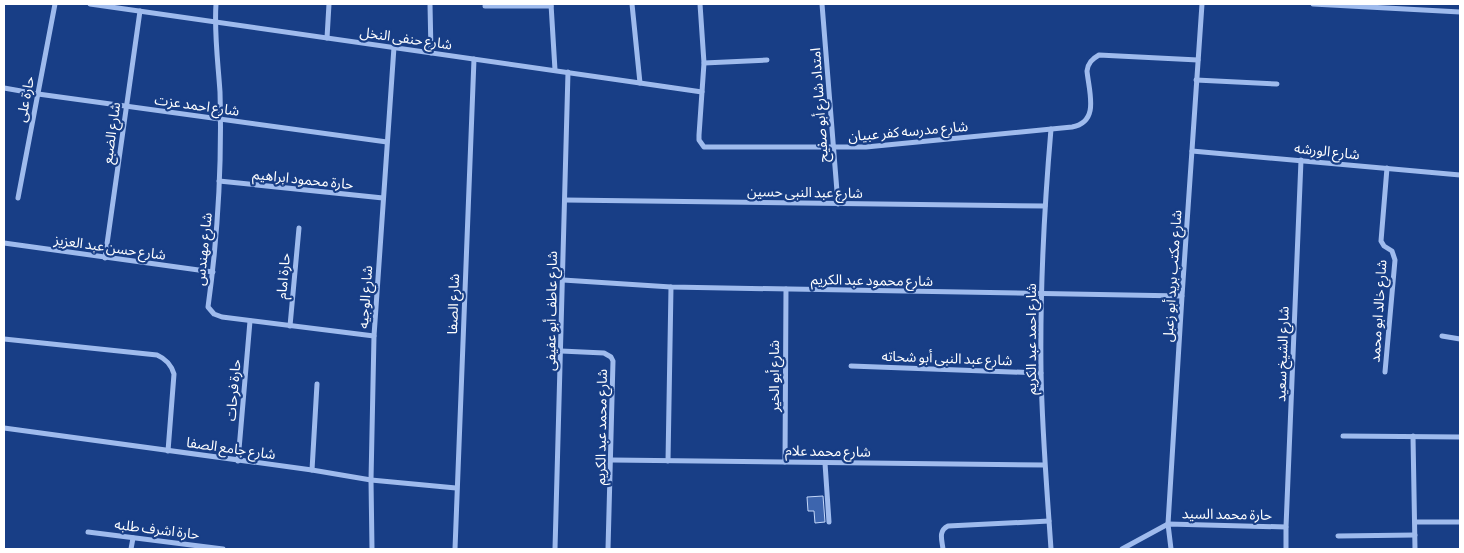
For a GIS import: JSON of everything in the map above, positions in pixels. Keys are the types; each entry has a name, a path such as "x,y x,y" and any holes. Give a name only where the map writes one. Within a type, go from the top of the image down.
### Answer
{"street":[{"name":"حارة على","path":"18,198 55,4"},
{"name":"شارع حنفى النخل","path":"90,4 124,6 140,11 702,92"},
{"name":"شارع مهندس","path":"216,4 215,22 220,119 219,181 208,306 210,311 222,317 374,336"},
{"path":"327,38 329,4"},
{"path":"430,4 431,53"},
{"path":"632,4 640,83"},
{"name":"شارع مدرسه كفر عبيان","path":"700,4 704,63 699,136 704,147 866,147 1078,126 1088,119 1091,114 1087,71 1091,61 1099,55 1198,60"},
{"name":"امتداد شارع أبو صفيح","path":"822,4 838,204"},
{"name":"شارع مكتب بريد أبو زعبل","path":"1171,549 1168,524 1202,4"},
{"path":"1313,4 1460,12"},
{"path":"485,6 551,5 555,70"},
{"name":"شارع الضبع","path":"105,258 140,11"},
{"name":"شارع الوجيه","path":"372,549 371,480 374,336 394,47"},
{"name":"شارع الصفا","path":"455,549 474,59"},
{"path":"704,63 768,60"},
{"name":"شارع عاطف أبو عفيفى","path":"555,549 568,72"},
{"path":"1196,80 1277,84"},
{"name":"شارع احمد عزت","path":"4,88 127,107 388,142"},
{"name":"شارع احمد عبد الكريم","path":"1051,129 1045,206 1041,373 1044,465 1051,549"},
{"name":"شارع الورشه","path":"1192,150 1460,175"},
{"name":"شارع الشيخ سعيد","path":"1286,549 1301,160"},
{"name":"شارع خالد ابو محمد","path":"1385,372 1395,260 1395,255 1381,241 1387,168"},
{"name":"حارة محمود ابراهيم","path":"219,181 384,198"},
{"name":"شارع عبد النبى حسين","path":"565,200 1045,206"},
{"name":"حارة امام","path":"290,326 298,228"},
{"name":"شارع حسن عبد العزيز","path":"4,244 212,272"},
{"name":"شارع محمود عبد الكريم","path":"563,280 671,287 1182,296"},
{"path":"668,461 671,287"},
{"name":"شارع أبو الخير","path":"785,462 786,289"},
{"name":"حارة فرحات","path":"238,461 250,321"},
{"path":"1442,336 1460,339"},
{"path":"4,338 163,358 172,367 174,374 168,451"},
{"name":"شارع محمد عبد الكريم","path":"561,351 604,353 611,357 613,361 612,460 608,549"},
{"name":"شارع عبد النبى أبو شحاته","path":"851,366 1041,373"},
{"path":"312,470 317,384"},
{"name":"شارع جامع الصفا","path":"4,428 312,470 371,480 456,488"},
{"path":"1343,436 1460,437"},
{"path":"1413,436 1415,549"},
{"name":"شارع محمد علام","path":"612,460 1044,465"},
{"path":"825,463 829,522"},
{"path":"943,549 941,533 943,528 948,526 1049,521"},
{"path":"1415,522 1460,522"},
{"path":"1122,549 1168,524"},
{"name":"حارة محمد السيد","path":"1168,524 1286,526"},
{"name":"حارة اشرف طلبه","path":"88,532 223,549"},
{"path":"1338,536 1415,535"},
{"path":"131,549 133,538"}],"building":[{"path":"823,496 825,522 815,523 814,511 808,511 807,497"}]}
